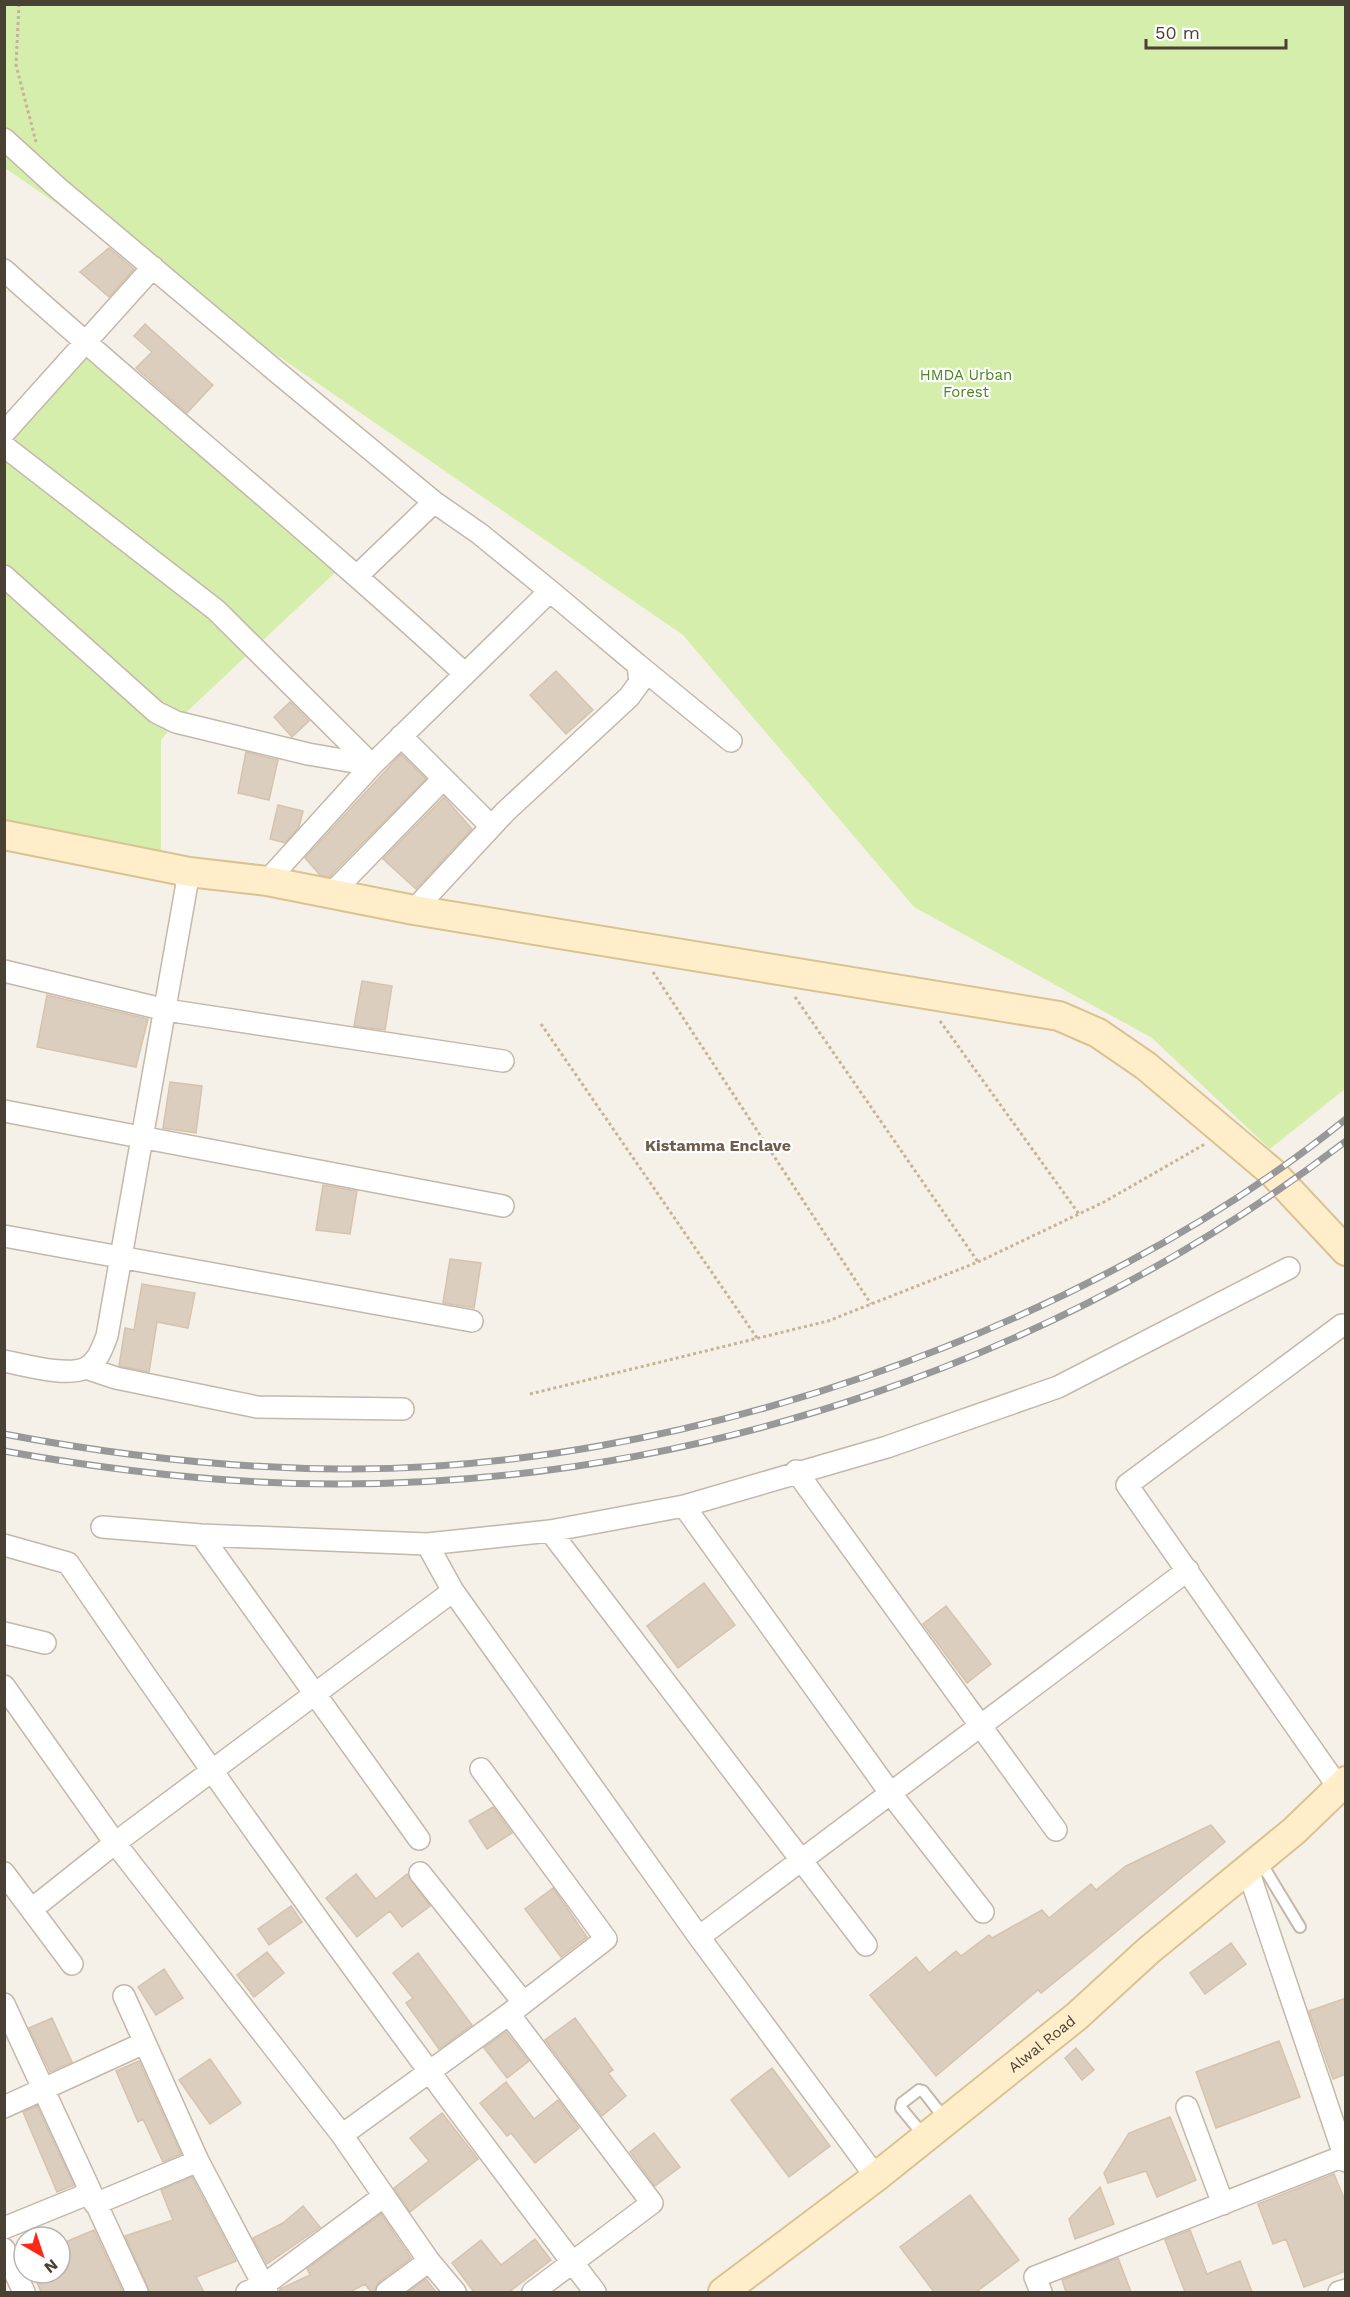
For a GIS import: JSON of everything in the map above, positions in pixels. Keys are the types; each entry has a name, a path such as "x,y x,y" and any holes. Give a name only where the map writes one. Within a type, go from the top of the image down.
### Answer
{"street":[{"path":"4,139 434,502 480,534 731,741"},
{"path":"4,433 153,267"},
{"path":"4,270 85,343 358,575 465,674"},
{"path":"4,446 216,610 372,765"},
{"path":"358,575 434,502"},
{"path":"4,576 156,712 176,722 308,754 372,765"},
{"path":"267,881 400,736 550,591"},
{"path":"414,910 491,826 629,697 640,682 638,665"},
{"path":"400,736 491,826"},
{"path":"331,894 443,779"},
{"path":"4,835 189,872 267,881 414,910 1059,1016 1098,1033 1127,1052 1226,1133 1273,1173 1346,1251"},
{"path":"86,1368 98,1357 107,1336 189,872"},
{"path":"4,971 166,1010 503,1061"},
{"path":"4,1111 502,1206"},
{"path":"4,1236 120,1255 472,1321"},
{"path":"102,1527 201,1535 427,1544 550,1531 684,1506 887,1447 1058,1387 1289,1268"},
{"path":"1342,1326 1127,1485 1342,1784"},
{"path":"4,1361 70,1371 86,1368 116,1378 257,1407 403,1409"},
{"path":"796,1472 1056,1830"},
{"path":"684,1506 891,1794 983,1912"},
{"path":"550,1531 866,1945"},
{"path":"201,1535 419,1839"},
{"path":"427,1544 453,1591 699,1937 876,2176"},
{"path":"4,1545 68,1563 210,1771 427,2072 595,2292"},
{"path":"699,1937 1188,1570"},
{"path":"32,1909 210,1771 315,1696 453,1591"},
{"path":"4,1633 45,1643"},
{"path":"4,1686 115,1843 342,2135 429,2261 455,2292"},
{"path":"342,2135 606,1939 481,1769"},
{"name":"Alwal Road","path":"723,2292 876,2176 1077,2016 1148,1951 1254,1865 1342,1784"},
{"path":"1041,2292 1035,2277 1345,2158 1254,1865"},
{"path":"4,1873 72,1964"},
{"path":"420,1873 652,2203 533,2292"},
{"path":"124,1996 259,2290 384,2196"},
{"path":"4,2004 92,2199 137,2292"},
{"path":"4,2107 144,2043"},
{"path":"1187,2107 1223,2204"},
{"path":"4,2228 198,2161"},
{"path":"4,2249 24,2292"},
{"path":"387,2292 429,2261"},
{"path":"1340,2292 1346,2290"}],"lane":[{"path":"1254,1865 1300,1927"}],"path":[{"path":"20,4 16,65 27,101 43,173"},
{"path":"635,945 872,1304"},
{"path":"777,970 978,1262"},
{"path":"940,1020 1079,1214"},
{"path":"541,1024 757,1338"},
{"path":"530,1394 828,1321 978,1262 1079,1214 1226,1133"}],"green space":[{"name":"HMDA Urban Forest","path":"4,5 1345,5 1345,1089 1270,1149 1152,1038 914,907 683,635 5,168"},
{"path":"89,349 341,567 176,722 161,740 161,851 5,824 5,445"}],"building":[{"path":"109,248 134,269 109,297 80,272"},
{"path":"145,324 213,385 187,413 136,368 152,352 134,336"},
{"path":"556,671 593,710 566,734 530,695"},
{"path":"290,702 309,721 292,737 274,717"},
{"path":"246,752 278,760 269,800 238,793"},
{"path":"401,754 426,779 330,877 320,875 305,858"},
{"path":"444,797 472,829 416,889 383,859"},
{"path":"278,805 303,811 299,827 285,843 270,839"},
{"path":"362,981 392,986 385,1030 354,1026"},
{"path":"47,995 148,1019 136,1067 37,1047"},
{"path":"170,1082 202,1086 196,1133 163,1128"},
{"path":"323,1185 357,1191 350,1234 316,1230"},
{"path":"450,1259 481,1263 474,1308 443,1303"},
{"path":"142,1284 195,1293 188,1328 157,1322 149,1372 119,1366 125,1328 134,1330"},
{"path":"704,1583 735,1625 678,1668 647,1626"},
{"path":"946,1606 991,1664 967,1683 923,1624"},
{"path":"493,1807 512,1833 487,1849 469,1821"},
{"path":"1211,1825 1225,1842 1041,1993 1038,1990 936,2076 870,1995 916,1957 929,1973 956,1951 961,1956 989,1935 992,1938 1042,1910 1049,1918 1091,1884 1096,1890 1126,1866"},
{"path":"356,1874 376,1899 407,1874 430,1906 402,1927 390,1911 357,1937 326,1898"},
{"path":"553,1888 587,1937 561,1957 525,1909"},
{"path":"291,1906 302,1922 269,1945 258,1929"},
{"path":"1231,1943 1246,1964 1205,1994 1190,1973"},
{"path":"267,1952 284,1973 254,1997 237,1975"},
{"path":"418,1953 472,2025 439,2049 406,2003 413,1998 393,1973"},
{"path":"164,1969 183,1998 156,2015 138,1987"},
{"path":"1346,1998 1346,2074 1333,2079 1309,2011"},
{"path":"52,2018 72,2062 50,2072 29,2028"},
{"path":"575,2018 613,2070 608,2073 626,2096 602,2116 545,2040"},
{"path":"506,2032 529,2061 507,2078 484,2048"},
{"path":"1279,2041 1300,2097 1216,2128 1196,2072"},
{"path":"1076,2048 1094,2070 1082,2080 1065,2058"},
{"path":"210,2059 241,2103 210,2124 179,2080"},
{"path":"139,2061 181,2154 163,2162 143,2119 138,2122 116,2071"},
{"path":"772,2068 830,2146 789,2177 731,2100"},
{"path":"506,2082 534,2119 558,2100 579,2128 535,2163 511,2133 507,2136 480,2103"},
{"path":"37,2106 74,2185 57,2192 23,2112"},
{"path":"442,2113 478,2159 410,2212 394,2188 429,2161 410,2138"},
{"path":"1170,2117 1196,2180 1157,2197 1146,2171 1108,2183 1104,2173 1129,2133"},
{"path":"654,2133 680,2167 655,2186 630,2152"},
{"path":"1334,2174 1346,2203 1346,2271 1304,2287 1286,2239 1273,2244 1258,2204"},
{"path":"192,2177 236,2261 196,2277 204,2292 150,2292 125,2236 173,2220 161,2190"},
{"path":"1100,2187 1114,2224 1075,2239 1069,2219"},
{"path":"970,2195 1019,2260 976,2292 934,2292 900,2247"},
{"path":"303,2206 320,2227 267,2264 253,2238 283,2223"},
{"path":"381,2214 411,2258 379,2282 374,2292 371,2292 365,2284 350,2292 280,2292 280,2289 310,2275 307,2269"},
{"path":"94,2230 123,2292 41,2292 38,2285 72,2285 72,2239"},
{"path":"1190,2230 1207,2274 1240,2261 1252,2292 1185,2292 1165,2240"},
{"path":"535,2239 551,2260 509,2292 474,2292 452,2263 481,2240 501,2265"},
{"path":"1118,2258 1131,2292 1066,2292 1062,2280"},
{"path":"426,2279 436,2292 408,2292"}],"railway":[{"path":"4,1434 170,1459 254,1466 338,1469 467,1464 600,1446 736,1416 870,1375 1001,1324 1125,1264 1241,1195 1346,1119"},
{"path":"4,1451 87,1465 170,1475 253,1482 337,1484 472,1478 606,1461 739,1433 869,1395 996,1346 1118,1287 1235,1219 1346,1141"}],"district":[{"name":"Kistamma Enclave","path":"718,1145"}]}
